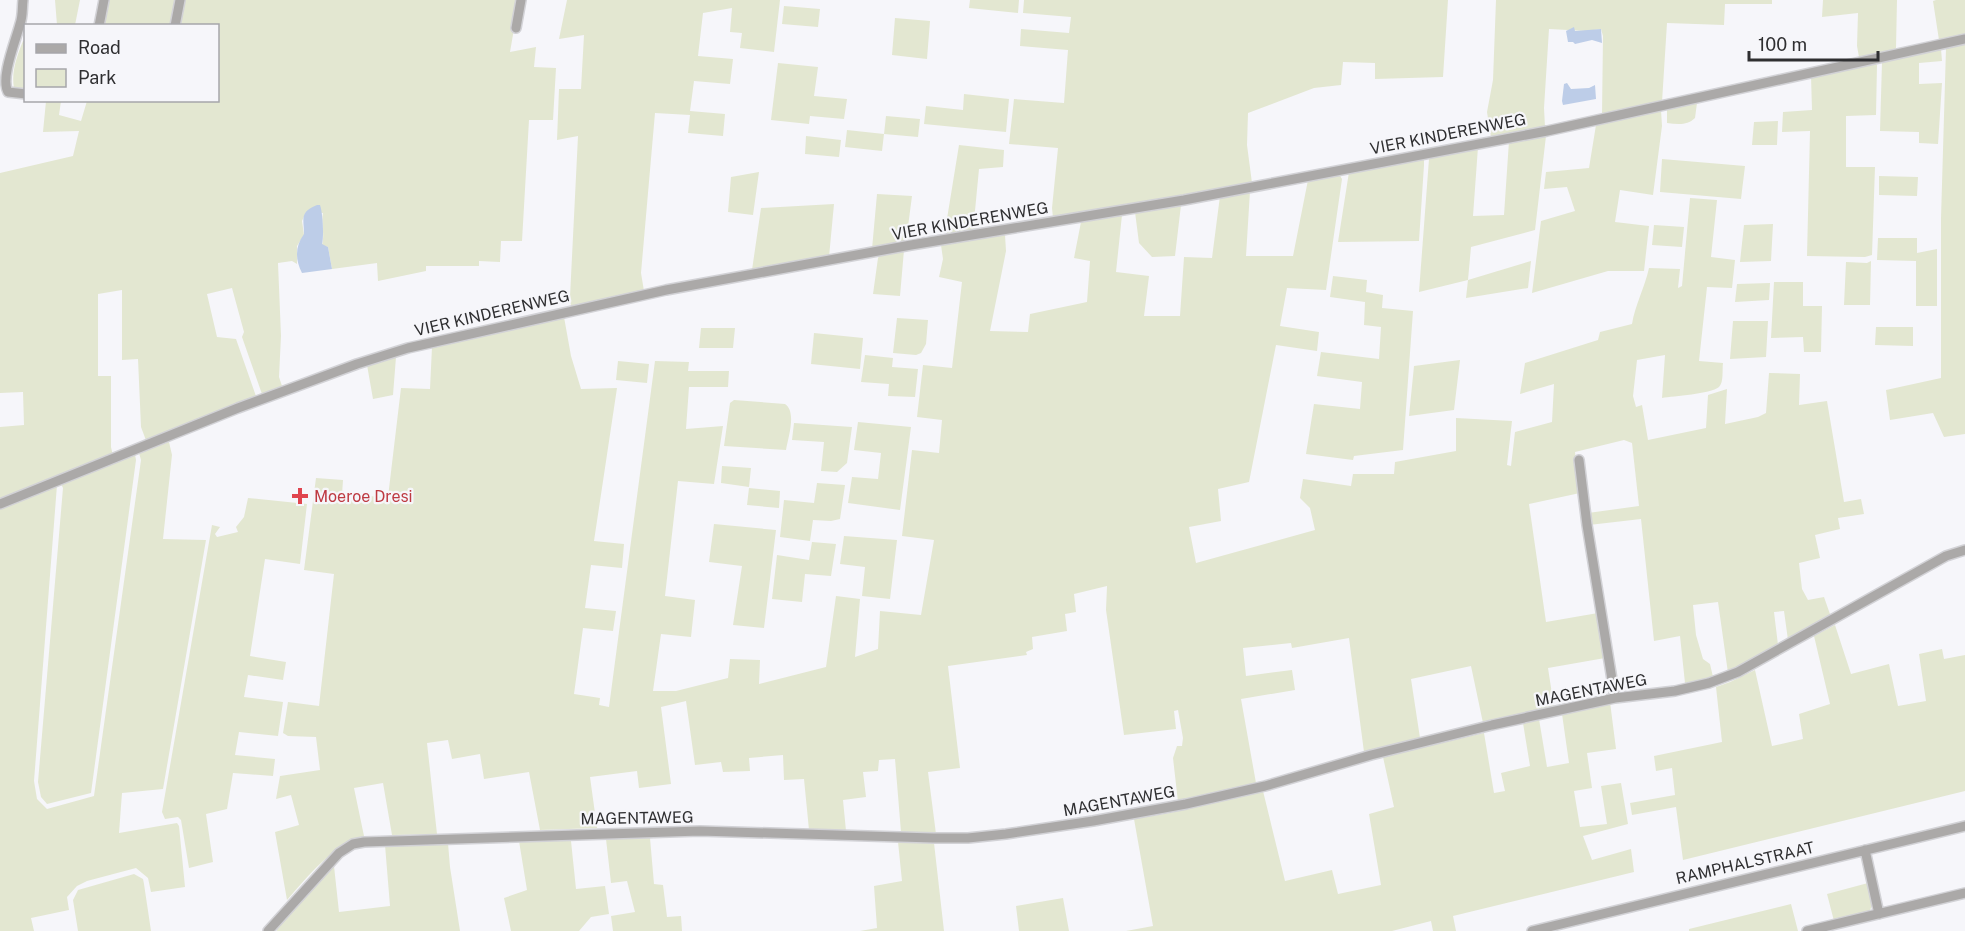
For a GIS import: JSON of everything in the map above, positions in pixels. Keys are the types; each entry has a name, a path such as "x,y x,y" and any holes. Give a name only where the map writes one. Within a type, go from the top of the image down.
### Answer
{"street":[{"path":"23,0 21,21 9,57 5,88 8,93 24,94"},
{"path":"99,24 104,0"},
{"path":"175,24 180,0"},
{"path":"516,28 521,0"},
{"name":"VIER KINDERENWEG","path":"0,504 238,408 357,364 420,345 677,288 1184,200 1547,131 1769,80 1965,39"},
{"path":"1579,460 1587,525 1615,698"},
{"name":"MAGENTAWEG","path":"268,931 339,854 353,844 364,842 700,831 933,838 987,836 1093,821 1186,804 1265,786 1399,748 1615,698 1675,691 1709,684 1727,677 1946,556 1965,550"},
{"name":"RAMPHALSTRAAT","path":"1532,931 1965,826"},
{"path":"1865,850 1879,914"},
{"path":"1807,931 1965,893"}],"green space":[{"path":"55,0 80,0 75,24 57,24"},
{"path":"108,0 176,0 171,24 103,24"},
{"path":"182,0 519,0 510,52 536,47 534,67 556,68 553,120 529,120 522,241 501,241 500,262 479,261 479,266 426,266 426,271 378,281 377,263 332,269 328,247 322,245 323,213 306,212 302,221 304,235 297,246 297,264 292,261 278,263 281,336 279,377 283,389 263,397 242,337 244,332 232,288 207,294 217,337 236,339 257,399 147,443 141,427 138,359 122,360 122,290 98,294 98,376 111,376 113,456 0,500 0,427 24,425 23,392 0,393 0,173 73,156 79,131 43,132 46,102 61,102 59,115 81,121 87,102 219,102 219,24 177,24"},
{"path":"567,0 780,0 774,52 740,48 742,33 730,32 732,8 703,13 698,56 733,59 730,84 694,81 690,111 725,114 723,136 688,133 690,115 655,113 641,273 644,291 571,306 578,136 557,140 559,89 581,89 584,35 559,39"},
{"path":"970,0 1019,0 1018,13 969,8"},
{"path":"1024,0 1448,0 1443,77 1375,79 1375,63 1343,62 1341,85 1314,88 1248,113 1247,145 1252,183 1053,218 1058,148 1009,144 1014,99 1064,103 1068,50 1020,46 1021,29 1069,33 1071,17 1023,13"},
{"path":"1496,0 1772,0 1772,4 1725,4 1724,25 1667,23 1662,102 1602,114 1603,36 1601,29 1587,31 1549,29 1545,127 1491,137 1487,112 1493,80"},
{"path":"1823,0 1897,0 1896,48 1859,57 1858,13 1822,17"},
{"path":"1965,0 1965,35 1939,40 1933,1"},
{"path":"784,6 820,9 818,27 782,24"},
{"path":"895,18 930,21 927,59 892,55"},
{"path":"24,41 24,92 14,88 15,64"},
{"path":"1965,44 1965,434 1944,437 1933,413 1890,420 1886,390 1941,378 1941,218 1946,48"},
{"path":"1941,49 1942,61 1919,63 1919,84 1942,83 1938,144 1919,143 1919,132 1880,131 1882,62"},
{"path":"1874,62 1877,65 1876,115 1846,116 1846,167 1875,167 1872,255 1865,257 1807,256 1810,131 1782,132 1783,112 1812,110 1811,76"},
{"path":"778,63 818,67 814,96 847,99 844,119 810,116 809,124 771,120"},
{"path":"964,94 1009,99 1006,132 924,124 926,106 963,110"},
{"path":"1697,103 1695,118 1692,121 1682,124 1667,123 1667,109"},
{"path":"1661,110 1662,126 1653,195 1620,190 1615,222 1649,226 1644,271 1608,271 1532,293 1541,221 1575,211 1567,187 1544,189 1546,172 1589,168 1596,125"},
{"path":"886,116 920,119 918,137 884,134"},
{"path":"1778,121 1777,145 1752,145 1754,122"},
{"path":"847,130 884,134 882,151 845,147"},
{"path":"806,136 841,140 839,157 805,154"},
{"path":"1546,136 1535,230 1471,247 1468,280 1419,292 1429,159 1432,156 1478,147 1473,216 1504,215 1509,141"},
{"path":"959,145 1004,150 1003,167 979,169 975,232 947,236 946,225"},
{"path":"1420,158 1424,160 1424,165 1419,241 1338,242 1349,172"},
{"path":"1662,159 1745,166 1741,199 1660,192"},
{"path":"759,172 753,215 728,212 731,177"},
{"path":"1339,174 1342,179 1326,290 1287,288 1280,326 1319,332 1317,351 1276,345 1249,482 1218,489 1221,521 1189,527 1196,563 1315,530 1310,508 1300,498 1303,479 1351,486 1353,474 1394,474 1395,462 1456,451 1456,418 1512,421 1507,465 1511,466 1515,432 1552,422 1554,384 1520,394 1525,363 1598,340 1600,332 1632,324 1649,268 1680,269 1678,288 1682,286 1690,198 1717,200 1711,257 1735,260 1732,288 1707,287 1699,361 1723,363 1721,385 1708,391 1662,398 1665,355 1637,360 1633,396 1636,407 1642,405 1648,440 1706,428 1708,395 1727,389 1725,424 1766,413 1769,373 1800,374 1799,405 1827,401 1844,502 1861,499 1864,514 1838,518 1840,529 1815,535 1820,558 1799,563 1802,589 1808,600 1824,597 1831,617 1788,640 1784,611 1774,612 1778,645 1728,673 1718,602 1693,605 1696,635 1703,659 1710,664 1713,677 1685,683 1680,636 1654,641 1641,519 1589,525 1588,513 1639,506 1632,443 1624,440 1575,452 1580,493 1529,504 1546,622 1598,613 1605,658 1548,668 1554,707 1483,723 1471,666 1411,679 1420,738 1364,752 1349,638 1292,648 1291,643 1243,648 1246,676 1292,670 1295,690 1241,699 1256,783 1178,802 1173,758 1177,746 1182,746 1183,738 1178,710 1174,711 1176,729 1124,735 1106,610 1107,586 1074,594 1076,612 1065,614 1067,631 1032,637 1033,649 1026,652 1027,655 948,666 960,768 928,772 936,834 901,832 895,759 879,760 878,771 863,772 866,797 843,800 846,831 809,830 804,779 784,780 783,755 749,758 750,771 723,772 721,762 695,765 686,701 661,707 671,784 639,788 637,771 590,777 597,828 540,830 529,772 484,779 480,754 452,759 448,740 427,743 437,834 392,835 383,783 354,788 364,836 341,847 331,855 287,900 275,832 299,825 291,795 276,799 280,776 320,770 316,737 288,736 283,733 288,702 319,706 334,574 304,570 316,478 343,480 342,495 388,497 401,388 430,389 432,347 564,317 571,356 581,389 617,388 594,541 624,544 622,568 591,565 585,608 616,611 613,631 583,628 574,694 600,698 599,705 609,707 655,361 689,362 688,371 729,371 728,387 689,387 686,429 723,426 714,484 678,481 665,596 695,600 691,637 661,634 653,691 676,691 728,678 730,659 760,660 759,684 826,667 836,596 860,599 855,657 878,649 880,611 921,615 934,540 902,536 912,450 939,453 942,420 917,417 923,365 952,368 962,282 939,277 943,259 941,245 1005,235 1006,251 990,331 1028,332 1030,314 1087,302 1090,261 1074,258 1081,222 1122,215 1116,272 1149,276 1144,316 1180,316 1184,257 1212,258 1220,196 1250,191 1246,256 1293,256 1308,180"},
{"path":"1879,176 1918,177 1917,196 1879,195"},
{"path":"877,194 912,196 906,242 872,249"},
{"path":"834,204 829,257 752,270 761,208"},
{"path":"1181,205 1175,256 1152,257 1139,243 1135,212"},
{"path":"1773,224 1771,261 1740,262 1744,225"},
{"path":"1654,225 1684,227 1682,247 1652,245"},
{"path":"1878,238 1917,238 1917,253 1937,249 1937,306 1916,306 1916,261 1877,260"},
{"path":"904,250 900,296 873,294 880,255"},
{"path":"1531,261 1528,288 1466,298 1468,280"},
{"path":"1871,261 1870,305 1844,305 1846,262 1867,263"},
{"path":"1333,276 1367,280 1366,292 1383,295 1382,308 1413,311 1403,450 1354,456 1353,460 1306,454 1314,404 1360,409 1362,382 1317,376 1321,352 1379,359 1381,327 1364,325 1365,302 1330,297"},
{"path":"1774,282 1803,282 1803,306 1822,306 1821,352 1804,352 1803,337 1771,338"},
{"path":"1770,283 1769,300 1735,302 1737,284"},
{"path":"897,318 928,320 926,344 921,353 916,355 893,353"},
{"path":"1733,321 1768,321 1766,357 1730,359"},
{"path":"1876,327 1913,327 1913,346 1875,345"},
{"path":"701,328 735,328 733,348 699,348"},
{"path":"814,333 863,338 860,369 811,364"},
{"path":"865,355 893,358 892,367 918,369 915,397 888,396 889,384 861,382"},
{"path":"396,357 393,395 373,399 367,365"},
{"path":"1460,360 1454,410 1409,416 1414,366"},
{"path":"618,361 649,364 647,383 616,380"},
{"path":"734,400 785,404 789,408 791,419 786,450 724,446 730,403"},
{"path":"858,422 911,427 900,510 848,503 852,477 878,479 881,453 854,450"},
{"path":"794,423 852,427 847,463 837,472 821,471 824,442 792,440"},
{"path":"169,442 172,455 163,539 206,540 163,789 122,793 119,833 177,823 185,887 151,892 148,878 136,868 87,881 77,886 67,897 69,910 31,918 34,931 0,931 0,506 57,485 34,781 37,799 47,809 94,796 141,460 139,453"},
{"path":"135,455 91,793 47,804 41,797 38,782 63,488 61,484"},
{"path":"722,466 751,468 749,487 721,483"},
{"path":"817,483 845,485 840,519 813,520 810,541 780,537 784,500 814,503"},
{"path":"749,488 780,491 779,508 747,505"},
{"path":"248,498 307,504 300,564 265,559 250,656 286,662 283,680 248,675 244,697 283,702 278,736 239,732 235,755 275,759 273,776 233,773 227,809 206,814 213,862 189,868 181,820 178,817 165,819 162,812 212,525 220,527 215,534 217,537 238,532 236,527 244,517"},
{"path":"714,524 776,530 764,628 733,625 742,566 709,562"},
{"path":"844,536 897,540 890,599 862,596 865,567 840,564"},
{"path":"812,542 836,544 831,576 805,574 802,602 772,599 777,555 809,560"},
{"path":"1835,625 1851,674 1889,664 1898,706 1926,701 1919,654 1942,649 1944,659 1965,655 1965,791 1683,860 1676,807 1632,815 1630,803 1675,795 1672,768 1656,771 1654,756 1722,742 1716,687 1755,670 1772,746 1803,739 1799,714 1830,704 1814,636"},
{"path":"1610,702 1616,749 1587,753 1592,788 1574,791 1580,827 1607,824 1601,786 1621,783 1628,824 1583,836 1592,860 1631,849 1634,872 1453,916 1456,931 1433,931 1431,921 1392,931 1126,931 1153,926 1134,819 1263,791 1285,881 1332,870 1338,894 1381,885 1369,814 1394,807 1383,757 1484,733 1494,793 1505,791 1501,773 1530,766 1523,723 1539,719 1547,767 1569,763 1562,714"},
{"path":"650,838 654,884 663,885 667,917 681,916 682,931 613,931 611,916 635,912 627,881 611,883 606,839"},
{"path":"519,841 571,841 576,889 605,886 609,914 591,917 579,931 511,931 504,898 527,890"},
{"path":"898,842 934,843 944,931 860,931 877,928 874,886 902,881"},
{"path":"448,843 460,931 277,931 334,866 339,912 390,906 385,845"},
{"path":"134,874 143,879 151,931 78,931 73,900 78,890"},
{"path":"1868,883 1873,904 1869,912 1834,921 1827,894"},
{"path":"1063,898 1069,931 1019,931 1016,906"},
{"path":"1791,904 1798,931 1689,931 1689,929"}],"water":[{"path":"1574,27 1575,31 1601,29 1602,43 1592,40 1575,44 1568,42 1566,31"},
{"path":"1567,83 1571,89 1589,88 1595,85 1596,99 1563,105 1564,84"},
{"path":"320,205 322,213 322,244 328,247 332,269 302,273 297,253 304,234 304,216 307,210"}],"place":[{"name":"Moeroe Dresi","path":"300,496"}]}
